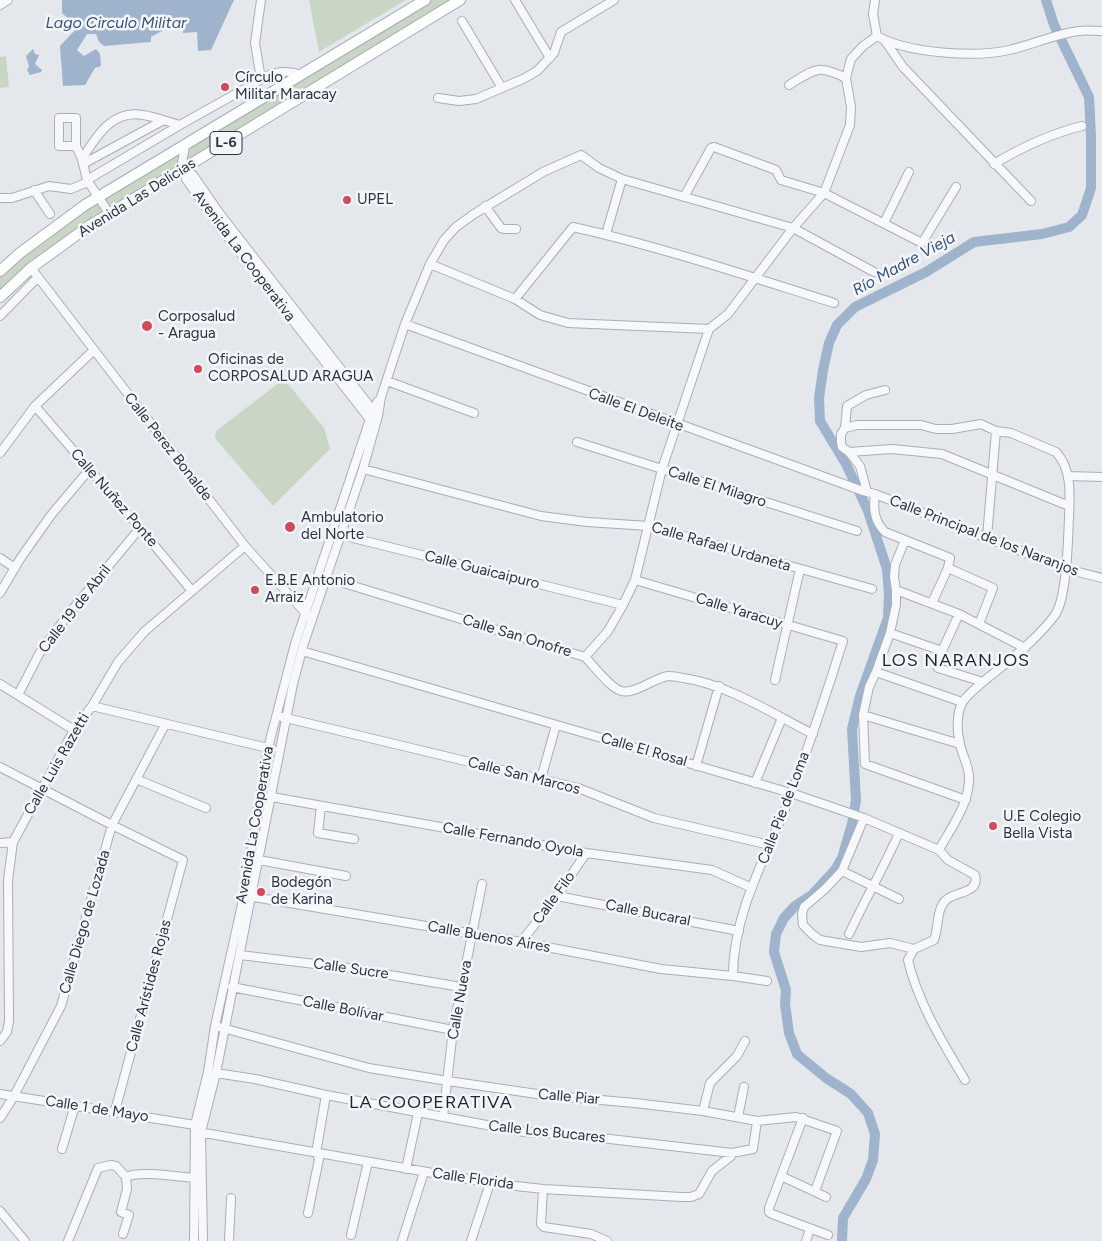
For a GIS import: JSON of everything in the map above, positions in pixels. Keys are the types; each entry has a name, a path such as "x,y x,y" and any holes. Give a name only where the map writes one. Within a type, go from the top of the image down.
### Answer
{"main road":[{"name":"Avenida Las Delicias","path":"0,271 20,253 85,205 166,158 425,0"},
{"name":"Avenida Las Delicias","path":"0,297 31,268 109,213 460,0"}],"street":[{"path":"0,5 8,0"},
{"path":"261,0 255,43 261,79"},
{"path":"515,0 550,58"},
{"path":"438,98 471,100 523,79 537,71 554,54 561,32 614,0"},
{"path":"875,0 873,14 877,36"},
{"path":"462,21 502,88"},
{"path":"877,36 885,40 928,51 974,54 1007,51 1080,30 1102,31"},
{"path":"586,657 608,631 635,580 662,469 709,329 728,314 793,228 824,194 850,125 851,107 846,78 852,59 863,46 877,36"},
{"path":"885,40 903,67 1031,201"},
{"path":"789,84 808,73 818,70 828,70 846,78"},
{"path":"0,198 12,198 48,186 71,189 271,74 282,71 301,75"},
{"path":"82,161 102,128 123,116 142,114 180,125"},
{"path":"82,161 162,121"},
{"path":"994,164 1040,139 1082,126"},
{"path":"76,146 87,181 109,213"},
{"path":"184,167 185,146"},
{"path":"684,197 711,148 714,147 776,170 781,180 824,194 922,243 956,186"},
{"name":"Avenida La Cooperativa","path":"203,1241 197,1130 216,1073 223,1029 240,955 268,748 296,644 306,614 341,535 363,469 375,413 405,324 430,264 444,240 456,227 485,206 543,172 581,155 599,168 622,179"},
{"path":"166,158 170,158 184,167"},
{"name":"Avenida La Cooperativa","path":"184,167 193,175 220,214 375,413"},
{"name":"Avenida La Cooperativa","path":"184,167 186,179 213,218 373,422"},
{"path":"884,223 910,172"},
{"path":"606,234 622,179 793,228 874,272"},
{"path":"34,190 50,214"},
{"path":"485,206 501,228 516,229"},
{"path":"516,299 573,227 606,234 834,303"},
{"path":"430,264 516,299 540,315 568,323 709,329"},
{"name":"Calle Perez Bonalde","path":"31,268 245,546 312,620"},
{"path":"0,316 37,278"},
{"name":"Calle El Deleite","path":"405,324 676,425 868,493"},
{"path":"0,453 35,406 94,350"},
{"path":"387,381 474,413"},
{"path":"885,390 866,395 847,406 845,428 841,434 842,447 849,452 860,466 878,525 884,532 949,556 948,568 932,604"},
{"name":"Calle Nuñez Ponte","path":"35,406 192,591"},
{"name":"Avenida La Cooperativa","path":"194,1241 197,1130 215,1026 259,860 272,797 279,750 302,651 323,577 373,422"},
{"path":"845,428 857,425 921,425 936,428 952,428 981,424 1056,452 1061,458 1068,476 1069,506 1066,569 1060,603 1056,614 1025,648 983,682 962,702 958,714 960,744 969,777 966,800 939,850"},
{"path":"987,537 996,431"},
{"name":"Calle El Milagro","path":"577,442 857,531"},
{"path":"849,452 892,449 942,454 1069,506"},
{"name":"Calle Rafael Urdaneta","path":"363,469 541,516 587,522 648,526 872,589"},
{"path":"0,593 51,515 89,470"},
{"path":"1068,476 1102,477"},
{"name":"Calle Principal de los Naranjos","path":"868,493 987,537 1066,569 1102,578"},
{"name":"Calle 19 de Abril","path":"18,695 40,654 66,616 140,528"},
{"name":"Calle Guaicaipuro","path":"341,535 623,605"},
{"path":"905,540 895,565 896,605 890,633 869,687 863,715 865,764 966,800"},
{"name":"Calle Luis Razetti","path":"0,1041 7,1032 9,1021 8,880 13,842 74,730 92,706 118,662 139,637 245,546"},
{"path":"0,558 15,568"},
{"path":"948,568 993,588 979,624"},
{"path":"775,680 800,569"},
{"name":"Calle San Onofre","path":"323,577 586,657 614,688 623,692 633,691 650,682 669,676 694,679 718,686 813,734"},
{"name":"Calle Yaracuy","path":"635,580 843,641"},
{"path":"896,590 959,614 1025,648"},
{"path":"959,614 942,651 938,668 983,682"},
{"path":"890,633 942,651"},
{"name":"Calle Pie de Loma","path":"733,976 739,931 752,888 813,734 843,641"},
{"name":"Calle El Rosal","path":"302,651 791,793 857,815 939,850 948,860 975,875 976,879 974,886 965,893 949,897 944,902 934,940 914,949"},
{"path":"876,672 962,702"},
{"path":"0,684 74,730"},
{"path":"696,766 718,686"},
{"path":"92,706 279,750"},
{"path":"863,715 960,744"},
{"name":"Calle San Marcos","path":"276,716 578,788 654,818 770,845"},
{"path":"755,783 782,718"},
{"name":"Calle Diego de Lozada","path":"0,1118 14,1096 61,1006 112,825 165,724"},
{"path":"541,779 556,725"},
{"path":"0,767 112,825"},
{"path":"136,779 206,808"},
{"name":"Calle Fernando Oyola","path":"272,797 586,853 712,870 752,888"},
{"path":"321,806 318,833 354,839"},
{"path":"857,815 842,871 804,907 802,914 803,925 820,940 861,947 890,943 914,949 908,960 919,992 938,1035 965,1080"},
{"name":"Calle Arístides Rojas","path":"112,825 183,860 115,1111"},
{"path":"849,934 887,861 899,833"},
{"path":"0,843 13,842"},
{"name":"Calle Filo","path":"522,942 557,896 586,853"},
{"path":"259,860 346,876"},
{"path":"842,871 899,899"},
{"name":"Calle Nueva","path":"443,1117 453,1030 482,884"},
{"name":"Calle Buenos Aires","path":"248,896 522,942 661,970 767,981"},
{"name":"Calle Bucaral","path":"557,896 739,931"},
{"name":"Calle Sucre","path":"240,955 348,968 461,987"},
{"name":"Calle Bolívar","path":"232,988 453,1030"},
{"name":"Calle Piar","path":"215,1026 368,1068 448,1081 544,1095 702,1111 757,1120 802,1118 837,1131 815,1191"},
{"path":"702,1111 710,1083 737,1056 745,1040"},
{"name":"Calle Los Bucares","path":"216,1073 524,1132 575,1135 732,1153"},
{"path":"738,1117 744,1087"},
{"name":"Calle 1 de Mayo","path":"0,1094 115,1111 197,1130"},
{"path":"308,1213 318,1159 316,1153 326,1095"},
{"path":"62,1149 75,1106"},
{"path":"406,1169 418,1113"},
{"path":"802,1118 769,1212 828,1235"},
{"path":"732,1153 753,1149 757,1120"},
{"name":"Calle Florida","path":"197,1130 490,1183 543,1189 691,1197 699,1194 712,1171 731,1156 732,1153"},
{"path":"351,1235 368,1162"},
{"path":"68,1241 98,1168 110,1165 116,1166 126,1177 127,1189 121,1212 129,1215 123,1234"},
{"path":"402,1241 424,1172"},
{"path":"126,1177 132,1174 145,1174 195,1178"},
{"path":"781,1176 826,1198"},
{"path":"471,1241 490,1183"},
{"path":"543,1189 541,1224 544,1227 591,1234 607,1241"},
{"path":"229,1241 231,1198"},
{"path":"0,1211 23,1240"},
{"path":"806,1241 810,1229"}],"green space":[{"path":"309,0 406,0 319,52"},
{"path":"425,0 460,0 109,213 0,297 0,271 85,205"},
{"path":"6,56 9,87 0,88 0,57"},
{"path":"284,379 324,428 330,449 273,506 215,438 216,431"}],"water":[{"name":"Lago Circulo Militar","path":"62,0 234,0 211,50 198,51 197,32 183,33 182,20 151,37 151,42 104,46 99,42 96,34 87,34 77,50 84,56 96,49 100,54 101,66 95,68 85,85 63,86 60,46 78,27 62,13"},
{"path":"33,49 35,54 39,55 35,64 42,70 30,75 27,70 29,66 26,56"}],"waterway":[{"name":"Río Madre Vieja","path":"842,1241 843,1218 866,1179 873,1160 875,1134 868,1113 851,1094 826,1078 797,1054 789,1033 785,1004 786,990 774,952 776,934 784,918 795,906 812,895 835,870 842,858 852,824 856,800 852,729 860,696 888,618 887,569 868,511 846,464 820,421 819,398 823,370 829,343 837,325 855,307 926,272 974,242 1042,234 1069,227 1082,215 1091,188 1089,97 1054,25 1046,0"}],"place":[{"name":"Círculo Militar Maracay","path":"225,87"},
{"name":"UPEL","path":"347,200"},
{"name":"Corposalud - Aragua","path":"147,326"},
{"name":"Oficinas de CORPOSALUD ARAGUA","path":"198,369"},
{"name":"Ambulatorio del Norte","path":"290,527"},
{"name":"E.B.E Antonio Arraiz","path":"255,590"},
{"name":"U.E Colegio Bella Vista","path":"993,826"},
{"name":"Bodegón de Karina","path":"261,892"}],"district":[{"name":"LOS NARANJOS","path":"956,661"},
{"name":"LA COOPERATIVA","path":"431,1103"}]}
